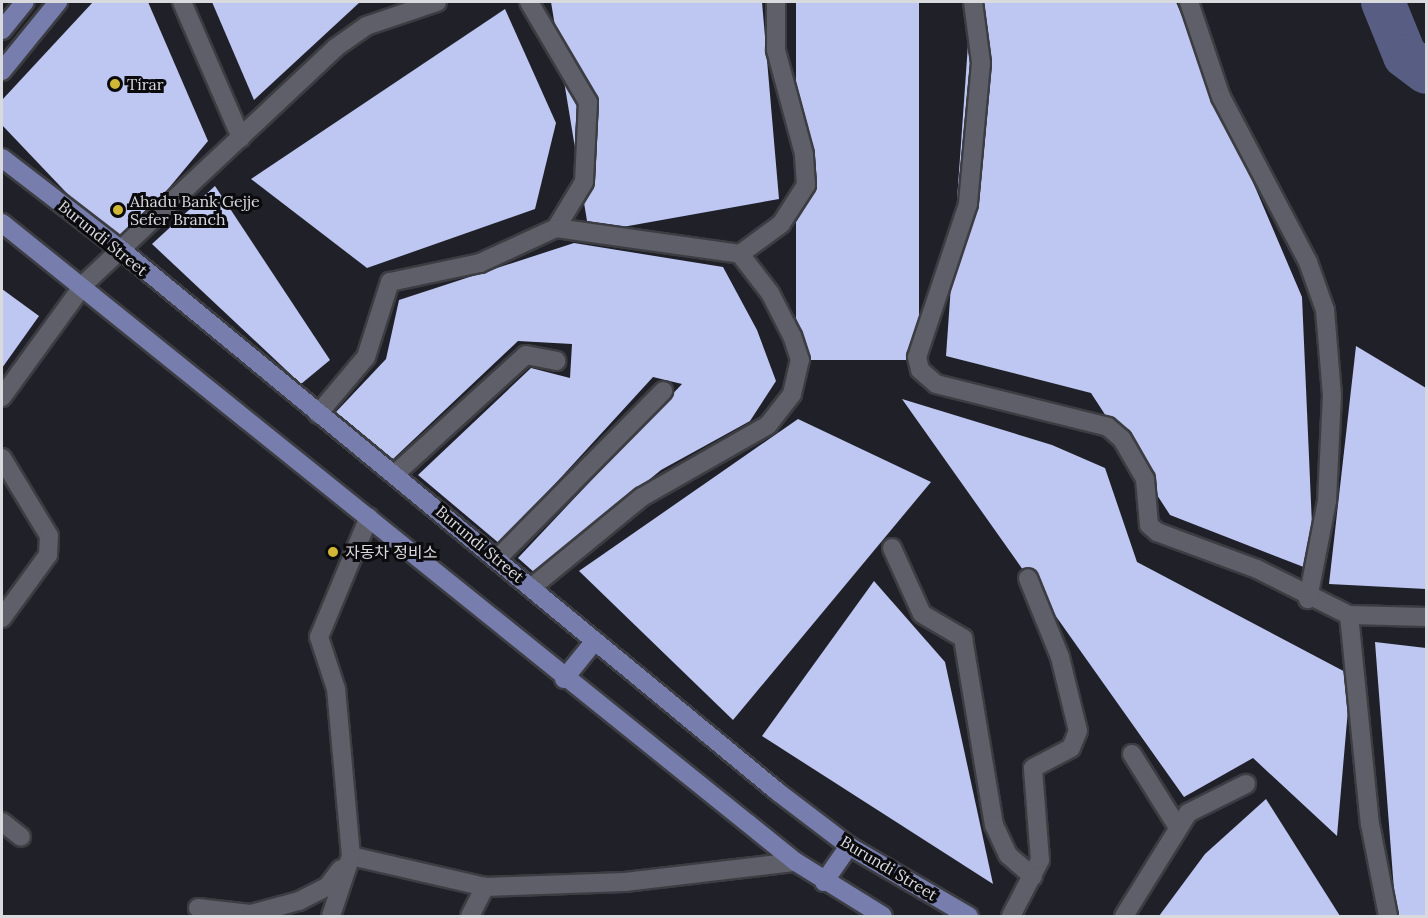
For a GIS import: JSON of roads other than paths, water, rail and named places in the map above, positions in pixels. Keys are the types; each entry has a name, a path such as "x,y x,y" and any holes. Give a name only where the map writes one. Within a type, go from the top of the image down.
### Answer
{"main road":[{"path":"2,30 26,2"},
{"path":"2,71 58,2"},
{"name":"Burundi Street","path":"2,158 119,248 318,414 498,558 594,642 849,846 969,916"},
{"path":"2,223 84,284 564,679 796,862 883,916"},
{"path":"564,679 594,642"},
{"path":"825,882 849,846"}],"street":[{"path":"182,2 241,138"},
{"path":"2,397 84,284 119,248 366,26 437,2"},
{"path":"529,2 588,102 584,182 556,228"},
{"path":"318,414 366,357 390,282 480,263 556,228 740,254 781,224 806,185 804,154 777,50 776,2"},
{"path":"973,2 981,63 968,204 917,357 920,370 936,384 1108,427 1122,439 1145,479 1149,525 1156,532 1257,569 1308,599 1349,615 1426,617"},
{"path":"1189,2 1221,97 1308,262 1325,310 1332,395 1327,501 1308,599"},
{"path":"532,587 642,497 768,425 792,394 801,360 792,336 770,293 740,254"},
{"path":"395,474 526,356 556,361"},
{"path":"498,558 663,391"},
{"path":"2,458 49,536 48,555 2,618"},
{"path":"331,916 351,856 336,689 319,637 369,517"},
{"path":"892,548 922,614 963,638 994,825 1008,855 1033,877"},
{"path":"1011,916 1033,877 1041,850 1033,768 1071,748 1078,731 1060,657 1028,578"},
{"path":"1349,615 1370,824 1388,916"},
{"path":"1132,754 1177,826"},
{"path":"1124,916 1177,826 1200,804 1246,784"},
{"path":"2,822 21,837"},
{"path":"351,856 485,886 625,882 796,862"},
{"path":"198,908 251,914 299,901 328,886 351,856"},
{"path":"470,916 485,886"}],"waterway":[{"path":"1383,2 1405,56 1426,72"}],"place":[{"name":"Tirar","path":"115,84"},
{"name":"Ahadu Bank Gejje Sefer Branch","path":"118,210"},
{"name":"자동차 정비소","path":"333,552"}]}
